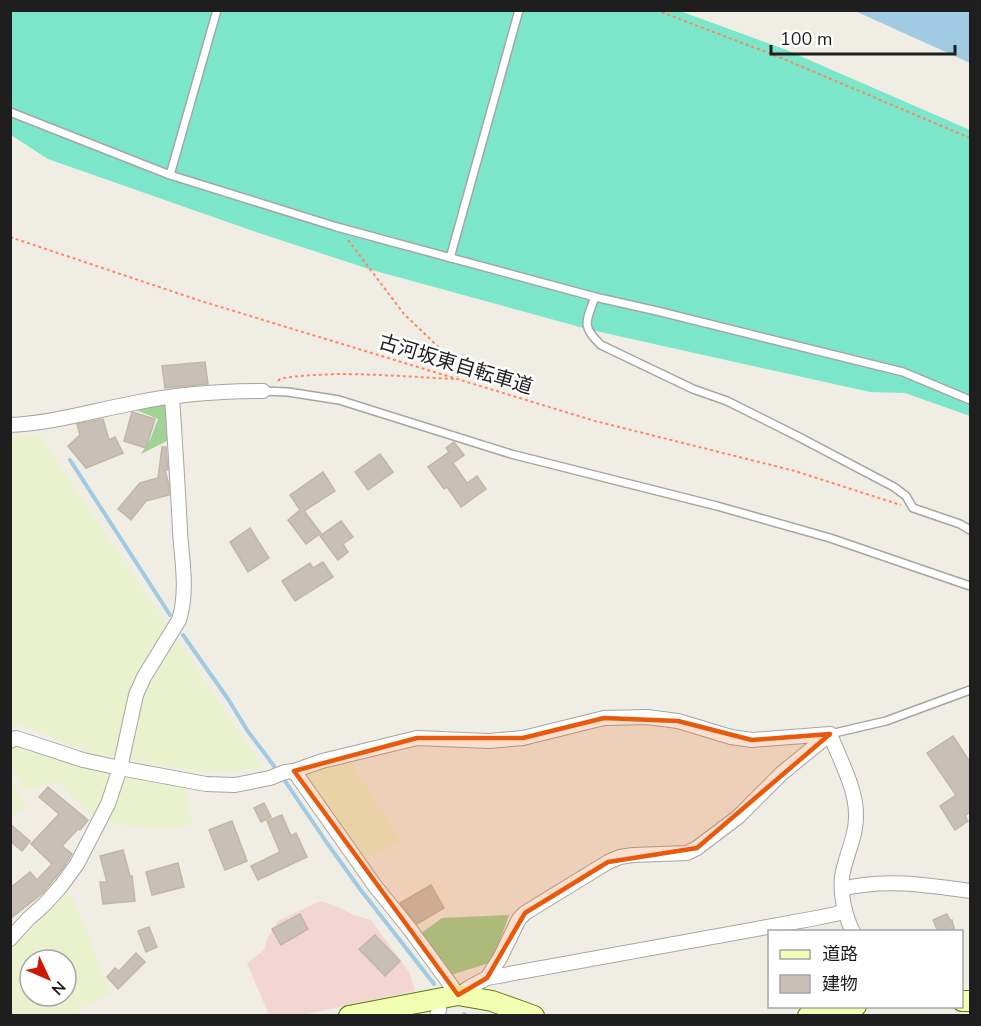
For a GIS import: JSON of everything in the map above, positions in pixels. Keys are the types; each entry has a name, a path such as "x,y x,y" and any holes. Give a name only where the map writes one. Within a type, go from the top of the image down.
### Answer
{"street":[{"path":"10,425 42,423 135,402 218,391 263,392"},
{"path":"10,939 45,904 77,864 108,804 120,768 136,695 144,677 179,620 182,610 184,595 172,397"},
{"path":"10,741 16,738 25,740 83,760 120,768 206,784 235,785 270,778 322,760 417,738 489,741 524,738 604,718 647,717 678,721 752,740 830,734"},
{"path":"830,734 853,795 856,813 855,829 842,889 844,910 852,930"},
{"path":"487,978 525,913 620,857 687,853 697,848 738,817 782,773 830,734"},
{"path":"294,771 375,886 410,928 445,1003"},
{"path":"842,889 876,883 933,886 970,891"},
{"path":"445,1003 487,978 811,919 844,910"},
{"path":"349,1016 445,1003 492,1001 534,1016"},
{"path":"808,1016 846,1008"}],"lane":[{"path":"170,175 218,10"},
{"path":"450,258 519,10"},
{"path":"10,112 170,175 337,227 595,297 903,372 970,400"},
{"path":"595,297 588,316 587,329 601,345 693,389 727,401 797,436 894,488 906,496 913,508 960,524 970,530"},
{"path":"263,392 288,392 339,400 510,454 717,506 830,538 970,586"},
{"path":"830,734 886,721 970,690"}],"path":[{"path":"656,10 778,57 970,138"},
{"path":"263,392 280,380 300,375 385,374 459,380 453,362 404,314 337,227"},
{"name":"古河坂東自転車道","path":"10,237 201,300 595,421 795,471 897,503"}],"highlighted area":[{"path":"604,718 678,721 752,740 830,734 697,848 608,862 525,913 487,978 458,995 294,771 417,738 523,738"}],"shaded area":[{"path":"320,901 371,920 409,972 415,991 302,1015 269,1015 247,963 264,950 267,939 278,921"}],"green space":[{"path":"10,11 680,11 784,49 970,130 970,416 905,393 870,392 587,329 372,270 48,159 11,135"},
{"path":"161,402 168,409 167,441 141,454 150,440 158,419 131,408"},
{"path":"39,434 263,768 201,772 94,754 19,724 11,730 11,437"},
{"path":"21,744 185,786 192,824 163,829 110,822 90,813 57,781 25,791 11,767 10,749"},
{"path":"349,761 401,841 365,859 302,775"},
{"path":"10,777 27,807 11,815 10,815"},
{"path":"70,891 111,994 78,1009 80,1015 11,1016 11,951 40,913"},
{"path":"509,915 489,963 451,975 420,934 442,918"}],"water":[{"path":"855,11 970,11 970,63"}],"building":[{"path":"205,362 208,384 165,388 162,366"},
{"path":"132,412 155,419 146,448 124,441"},
{"path":"103,419 109,440 115,437 123,453 86,468 68,446 80,435 77,424"},
{"path":"454,442 464,455 453,463 467,483 477,476 486,489 461,507 447,487 444,489 428,467 449,452 446,448"},
{"path":"162,447 166,447 168,470 165,470 169,495 146,501 131,520 118,509 140,483 158,478"},
{"path":"380,454 393,472 368,490 355,472"},
{"path":"323,472 335,491 304,511 321,533 306,544 288,520 300,510 290,495"},
{"path":"341,521 353,537 343,544 348,552 338,560 320,536"},
{"path":"250,528 269,558 248,572 230,542"},
{"path":"323,562 333,577 295,601 282,581 310,563 313,568"},
{"path":"953,736 970,762 970,812 965,816 968,821 955,830 940,806 956,795 927,753"},
{"path":"48,787 88,820 62,846 72,854 63,868 44,892 10,919 10,888 30,872 37,880 52,864 31,844 59,814 39,797"},
{"path":"264,803 271,817 261,822 254,808"},
{"path":"282,815 291,836 296,833 307,857 258,880 251,866 280,852 267,821"},
{"path":"232,821 247,861 225,870 209,830"},
{"path":"10,824 30,841 22,851 10,841"},
{"path":"123,850 130,876 132,876 135,901 103,904 100,882 107,882 100,856"},
{"path":"178,863 184,887 152,895 146,872"},
{"path":"431,885 444,908 417,924 400,903"},
{"path":"300,914 308,929 281,945 272,929"},
{"path":"947,914 952,920 954,930 937,930 933,920"},
{"path":"149,927 157,947 146,952 138,931"},
{"path":"375,935 400,961 385,976 359,949"},
{"path":"136,953 145,962 118,989 107,977 115,968 119,971"}],"waterway":[{"path":"70,460 170,615"},
{"path":"183,635 274,766"},
{"path":"285,781 360,889 434,984"}]}
